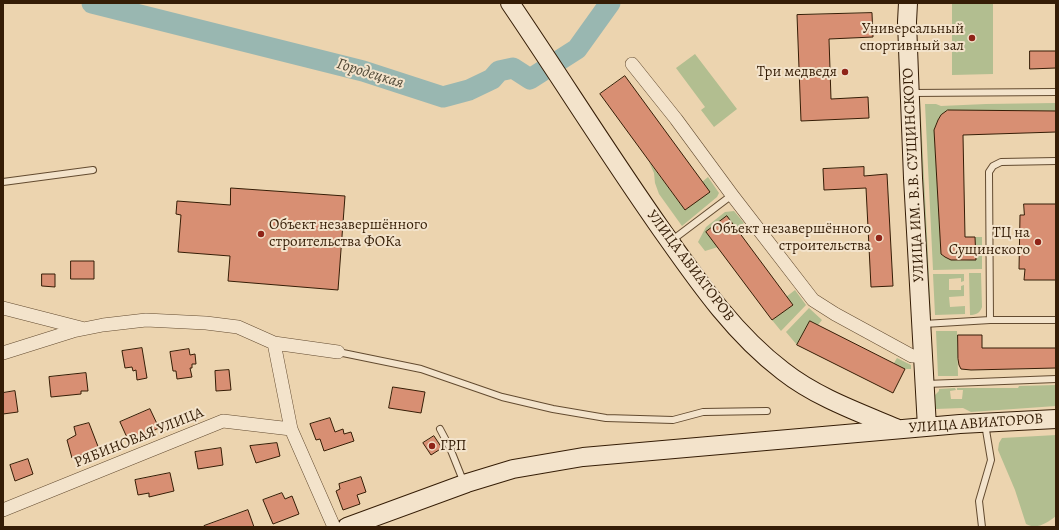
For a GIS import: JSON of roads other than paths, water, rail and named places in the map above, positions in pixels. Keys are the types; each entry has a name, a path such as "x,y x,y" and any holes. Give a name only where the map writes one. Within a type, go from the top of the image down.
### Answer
{"street":[{"name":"УЛИЦА АВИАТОРОВ","path":"510,3 622,173 691,273 734,324 783,372 810,390 900,429 985,422 1056,419"},
{"name":"УЛИЦА ИМ. В.В. СУЩИНСКОГО","path":"908,3 907,22 909,93 927,427"},
{"path":"632,64 676,119 732,195 813,300 835,314 910,355 924,356"},
{"path":"3,308 83,329"},
{"path":"3,353 83,329 146,320 206,323 238,327 274,343 338,352"},
{"path":"274,343 291,429 334,527"},
{"name":"РЯБИНОВАЯ УЛИЦА","path":"3,510 223,421 291,429"},
{"path":"347,527 465,484 513,469 583,457 900,429"}],"lane":[{"path":"909,93 1056,92"},
{"path":"990,320 989,172 992,166 1001,162 1056,161"},
{"path":"3,182 93,170"},
{"path":"670,242 732,195"},
{"path":"922,324 990,320 1056,320"},
{"path":"338,352 421,369 502,397 553,410 606,418 673,420 703,412 767,410"},
{"path":"925,384 1056,379"},
{"path":"982,527 979,501 991,460 985,422"},
{"path":"440,429 450,448 465,484"}],"waterway":[{"name":"Городецкая","path":"92,3 363,71 443,97 469,90 492,79 499,71 513,68 530,79 577,49 610,3"}],"place":[{"name":"Универсальный спортивный зал","path":"972,38"},
{"name":"Три медведя","path":"845,72"},
{"name":"Объект незавершённого строительства ФОКа","path":"261,234"},
{"name":"Объект незавершённого строительства","path":"879,238"},
{"name":"ТЦ на Сущинского","path":"1038,242"},
{"name":"ГРП","path":"432,446"}]}
